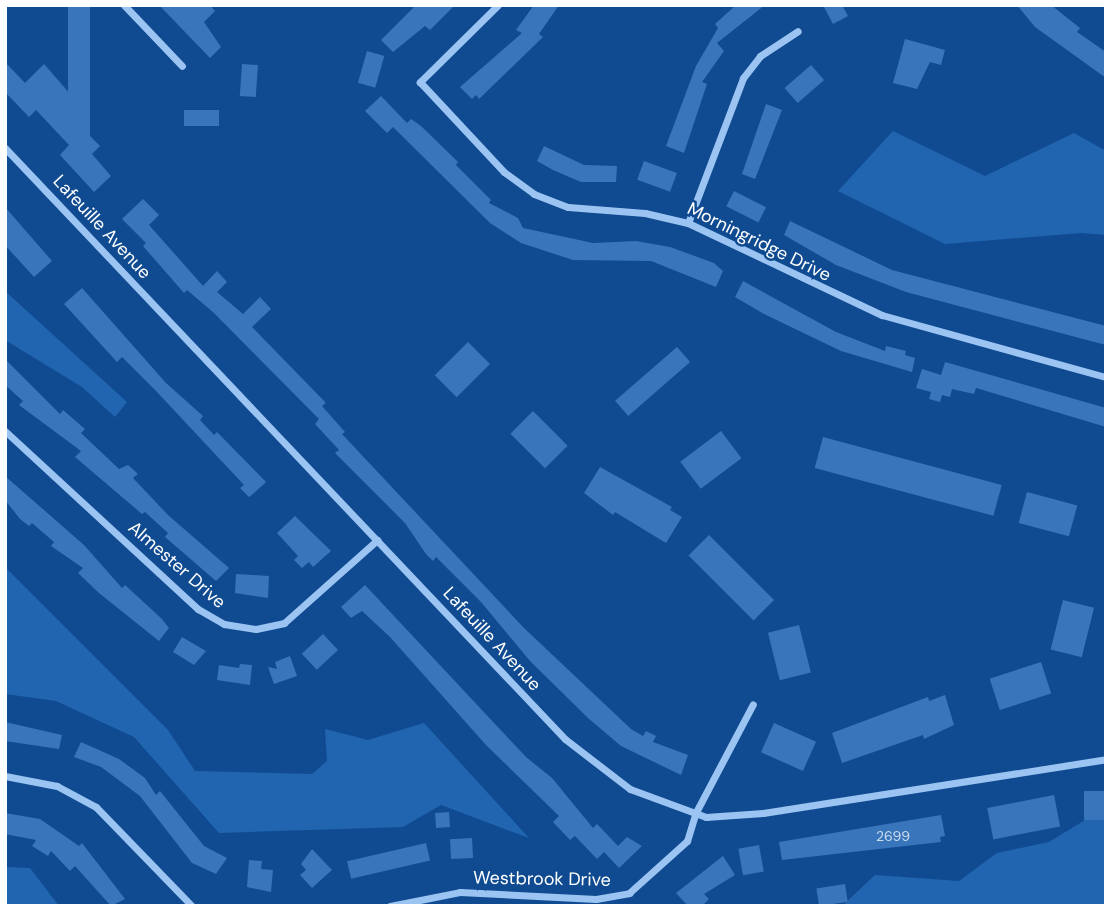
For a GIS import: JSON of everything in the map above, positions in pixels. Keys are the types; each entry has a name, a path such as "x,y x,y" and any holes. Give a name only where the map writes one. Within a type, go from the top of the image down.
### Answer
{"street":[{"path":"124,5 182,66"},
{"name":"Morningridge Drive","path":"498,5 419,82 504,172 534,194 568,207 645,213 688,223 882,316 1106,377"},
{"path":"688,223 743,78 760,56 798,31"},
{"name":"Lafeuille Avenue","path":"5,148 588,761 629,789 695,814 763,813 1106,759"},
{"name":"Almester Drive","path":"5,431 198,608 224,624 256,629 284,623 377,540"},
{"name":"Westbrook Drive","path":"390,906 460,892 618,897 641,885 687,841 695,814 753,704"},
{"path":"5,776 57,786 96,807 192,906"}],"shaded area":[{"path":"893,131 985,176 1074,133 1106,151 1106,235 1081,233 945,244 838,191"},
{"path":"5,291 127,402 115,417 82,387 5,340"},
{"path":"5,567 168,730 195,771 312,774 327,761 325,729 368,740 424,723 529,838 441,805 403,827 219,833 134,737 56,701 5,694"},
{"path":"1085,820 1106,820 1106,906 842,906 875,875 959,881 997,853 1049,842"},
{"path":"5,867 30,868 59,906 5,906"}],"building":[{"path":"68,5 90,5 90,139 68,139"},
{"path":"159,5 210,5 215,11 204,22 221,47 210,58"},
{"path":"416,5 455,5 430,30 425,26 393,52 381,40"},
{"path":"534,5 559,5 539,34 543,37 479,99 476,95 472,99 460,87 522,33 516,30"},
{"path":"736,5 765,5 717,43 724,51 702,82 707,84 684,153 666,146 696,66 718,28 715,24"},
{"path":"823,5 842,5 848,16 833,24"},
{"path":"1017,5 1051,5 1080,28 1077,32 1106,52 1106,78 1035,27"},
{"path":"905,39 945,50 941,65 930,62 917,89 893,83"},
{"path":"367,51 384,56 375,88 358,83"},
{"path":"5,62 25,83 44,64 85,111 75,121 100,146 92,154 111,176 94,192 60,155 69,145 36,110 29,117 5,92"},
{"path":"242,64 258,65 256,97 240,96"},
{"path":"811,65 824,80 798,103 785,88"},
{"path":"381,96 407,123 411,119 421,126 458,162 456,165 491,200 489,203 518,218 523,228 593,243 636,241 670,247 714,263 723,271 716,287 651,261 573,260 521,243 490,223 393,127 387,133 365,111"},
{"path":"766,104 782,110 755,179 742,174"},
{"path":"184,110 219,110 219,126 184,126"},
{"path":"544,146 584,165 617,166 616,182 581,182 553,170 537,161"},
{"path":"644,161 677,173 670,192 637,180"},
{"path":"734,191 766,207 758,222 726,206"},
{"path":"143,199 159,215 149,225 203,286 217,271 227,282 217,292 243,314 260,297 271,309 252,327 326,403 322,406 345,432 342,434 524,628 631,729 643,736 646,731 656,736 653,742 688,755 681,775 621,746 588,718 530,661 481,602 436,557 433,561 426,554 405,523 335,453 339,450 315,424 319,419 214,313 187,290 184,293 143,246 146,243 122,219"},
{"path":"5,207 52,261 34,277 5,245"},
{"path":"790,221 892,270 1106,326 1106,345 906,292 836,265 784,235"},
{"path":"743,281 836,332 885,351 886,346 906,351 905,355 915,358 912,372 841,351 764,314 735,297"},
{"path":"82,288 166,383 203,416 200,420 214,435 217,432 266,482 253,494 249,497 240,488 244,485 157,392 122,357 117,362 64,304"},
{"path":"468,342 490,364 457,397 435,375"},
{"path":"677,347 690,362 628,416 615,401"},
{"path":"5,359 60,414 63,410 85,429 81,433 119,469 128,465 138,474 133,478 168,515 229,568 216,581 165,537 168,533 145,512 142,514 75,457 81,451 19,405 23,401 5,385"},
{"path":"945,362 1106,408 1106,427 976,388 974,394 952,389 950,397 942,395 940,402 929,399 931,392 916,388 922,369 941,375"},
{"path":"533,411 568,446 545,468 510,434"},
{"path":"721,431 741,458 701,489 680,462"},
{"path":"823,437 1002,485 993,516 815,468"},
{"path":"600,467 672,507 670,510 682,517 666,543 615,512 613,515 584,493"},
{"path":"5,476 84,545 122,588 125,585 162,619 169,628 159,641 99,593 78,573 83,568 51,546 54,542 32,523 29,526 20,519 5,500"},
{"path":"1027,492 1077,505 1069,536 1019,523"},
{"path":"295,516 331,551 313,567 309,562 302,568 294,560 298,556 277,533"},
{"path":"709,535 774,600 754,621 688,556"},
{"path":"236,574 269,576 268,598 235,593"},
{"path":"365,585 526,757 552,778 593,828 597,824 618,846 627,837 642,846 619,868 604,852 597,859 575,836 570,840 553,822 559,816 486,745 390,637 362,611 351,618 341,607"},
{"path":"1063,600 1094,608 1082,657 1051,649"},
{"path":"799,625 811,673 780,680 768,633"},
{"path":"323,634 338,650 317,670 302,654"},
{"path":"182,637 206,651 194,665 173,652"},
{"path":"290,656 297,676 274,684 268,667 277,669 275,662"},
{"path":"1041,662 1051,693 1000,710 990,679"},
{"path":"240,664 252,665 250,685 217,680 219,665 239,668"},
{"path":"945,695 954,725 924,739 923,735 842,763 832,733 928,697 929,701"},
{"path":"5,722 62,735 59,749 5,741"},
{"path":"774,723 816,742 803,771 761,752"},
{"path":"81,742 119,759 145,778 156,795 160,791 204,846 227,858 216,874 192,863 140,796 101,767 74,757"},
{"path":"1084,791 1106,791 1106,820 1084,820"},
{"path":"1054,795 1060,826 993,839 987,808"},
{"path":"449,812 450,827 436,828 435,813"},
{"path":"5,813 40,819 79,846 82,843 125,899 111,906 75,866 70,871 51,851 48,856 32,846 36,840 5,834"},
{"path":"941,815 945,836 940,837 941,842 782,860 779,842"},
{"path":"472,838 473,858 451,859 450,839"},
{"path":"426,843 430,861 351,879 347,861"},
{"path":"759,845 764,872 743,875 738,849"},
{"path":"312,849 332,870 312,888 300,875 306,870 301,864"},
{"path":"723,856 735,875 704,894 709,899 702,906 688,906 676,893"},
{"path":"249,860 262,861 261,869 273,870 271,892 247,887"},
{"path":"845,884 848,902 819,906 816,889"}]}
